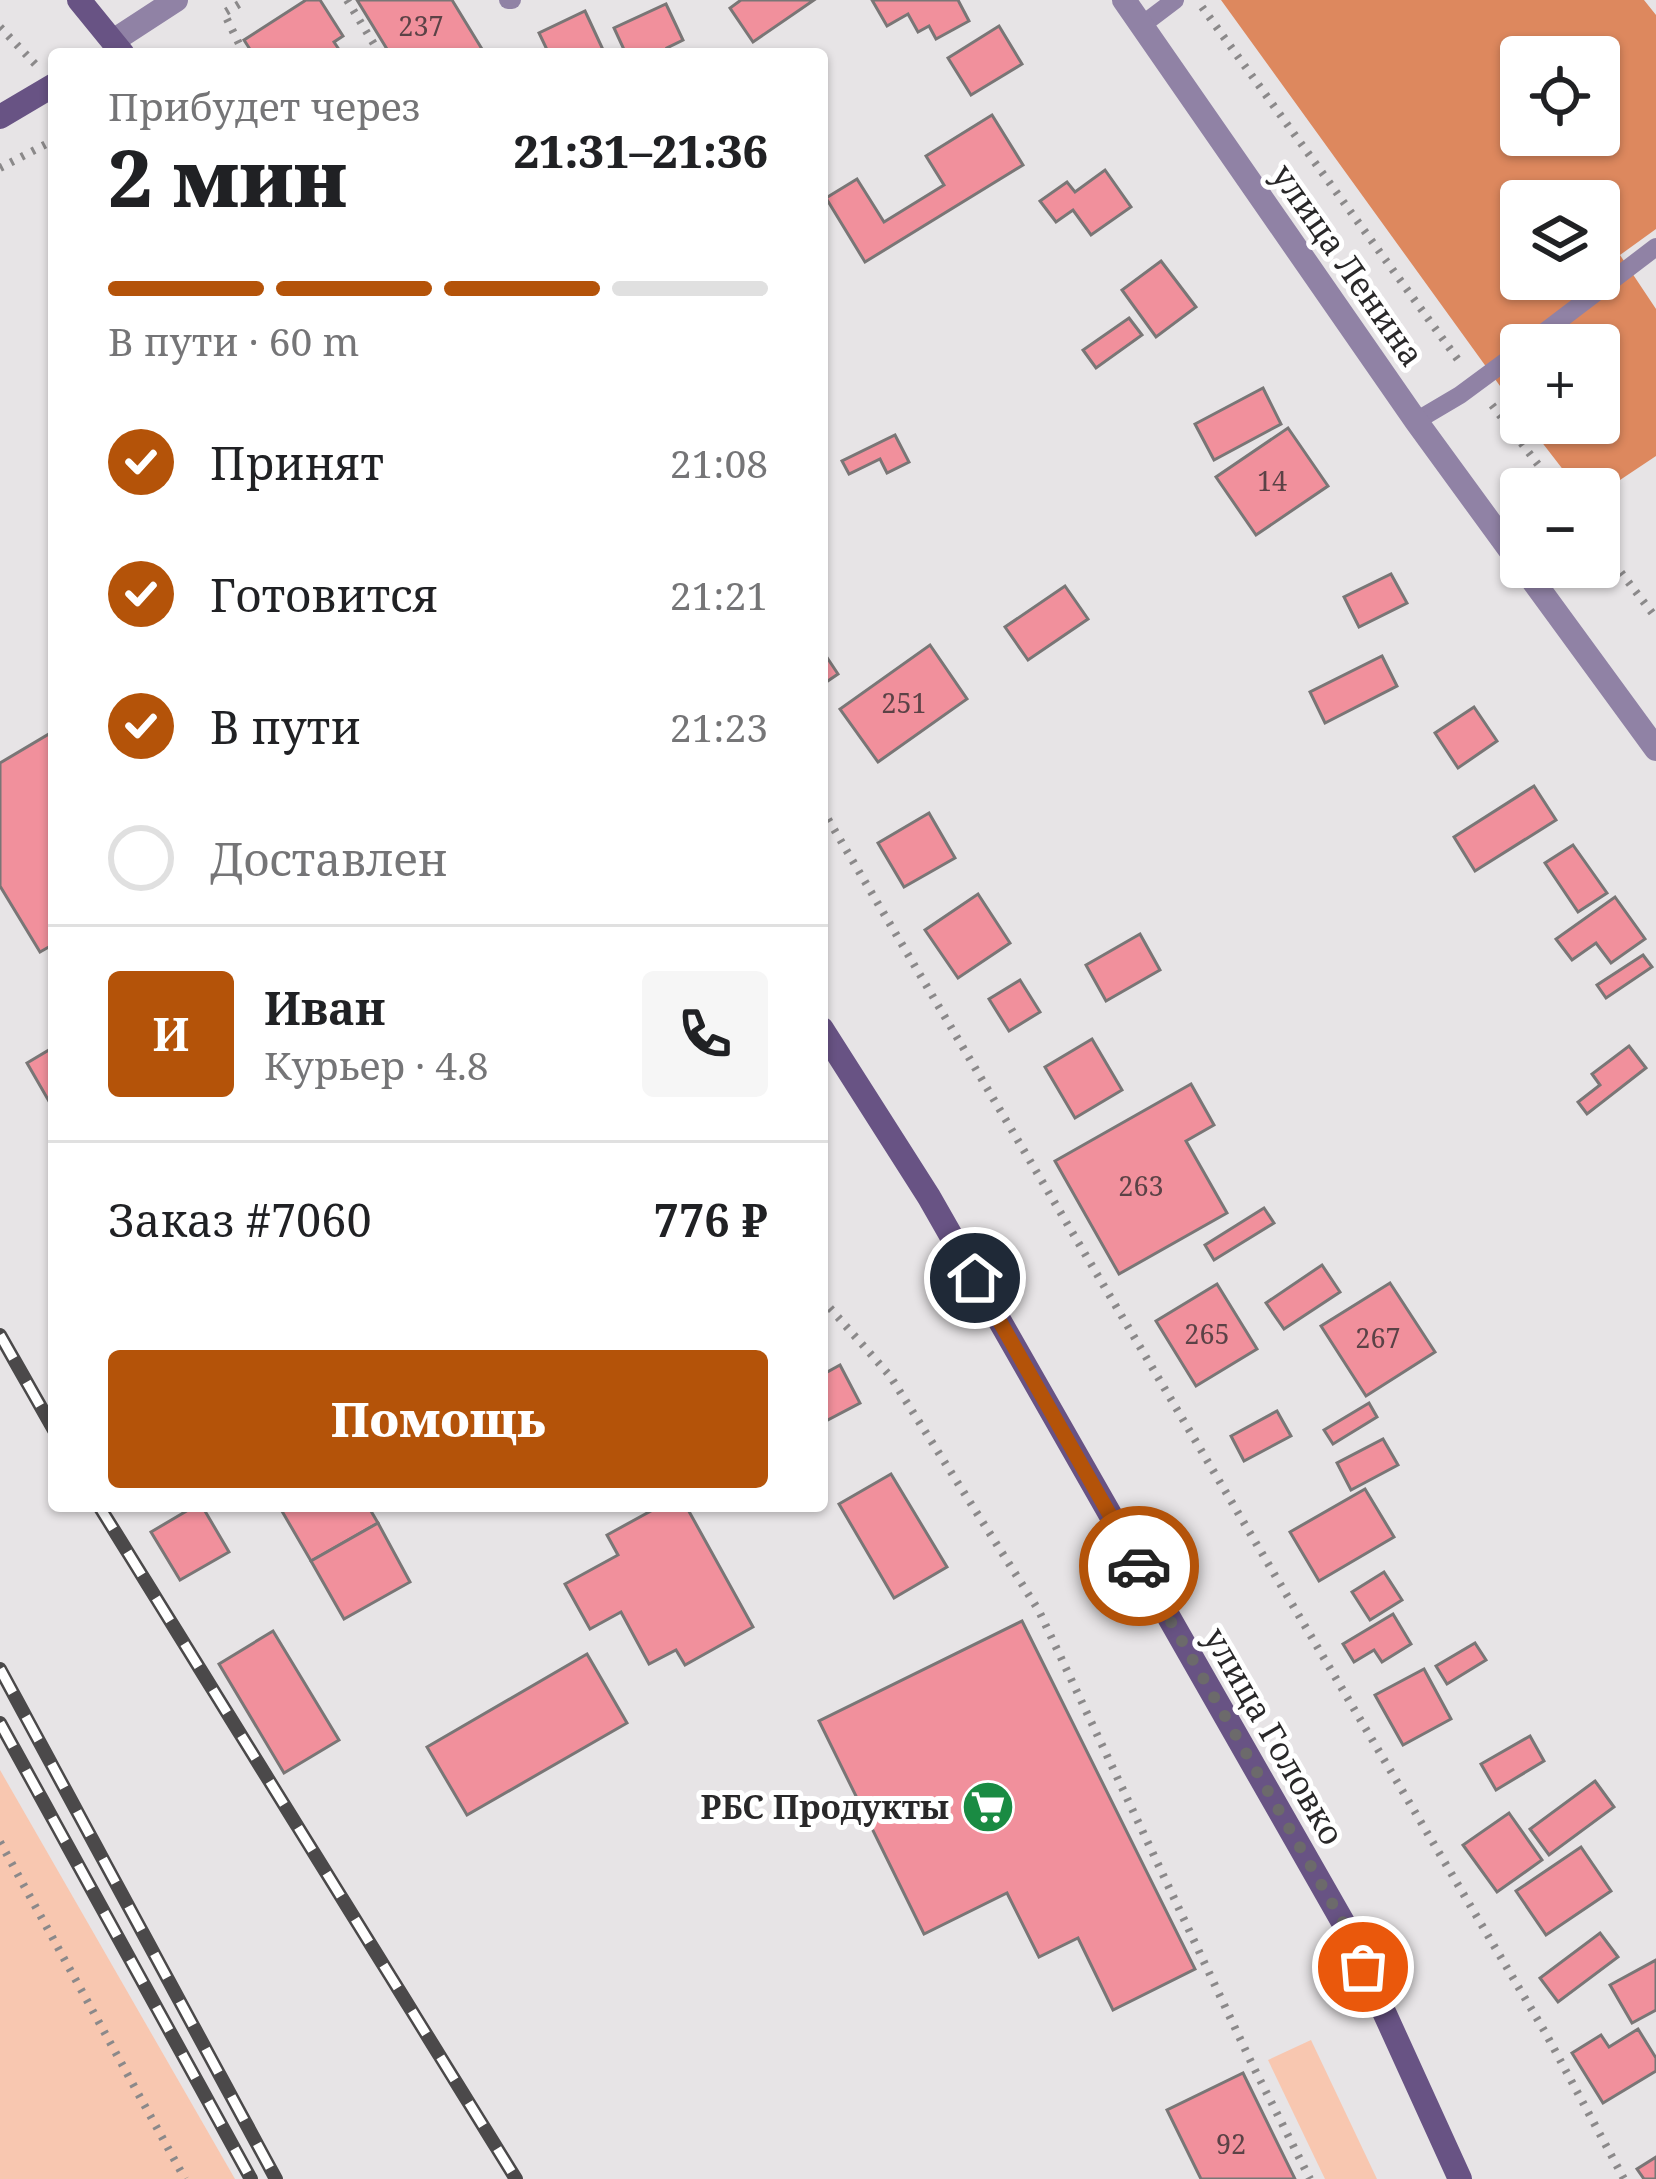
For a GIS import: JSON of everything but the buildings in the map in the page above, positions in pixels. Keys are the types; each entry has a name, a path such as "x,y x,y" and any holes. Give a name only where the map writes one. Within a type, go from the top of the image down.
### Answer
{"main road":[{"path":"79,0 110,48"},
{"path":"0,117 47,77"},
{"name":"улица Головко","path":"828,1038 929,1198 1344,1924 1460,2179"}],"street":[{"path":"114,48 176,0"},
{"name":"улица Ленина","path":"1124,0 1500,536"},
{"name":"улица Ленина","path":"1538,588 1656,749"}],"lane":[{"path":"1142,25 1175,0"},
{"path":"1554,324 1656,247"},
{"path":"1416,421 1500,365"}],"path":[{"path":"241,48 224,13 245,0"},
{"path":"347,0 376,48"},
{"path":"1198,0 1541,468"},
{"path":"0,27 47,77"},
{"path":"0,168 48,143"},
{"path":"1620,572 1656,618"},
{"path":"1637,594 1656,598"},
{"path":"828,818 1376,1743 1545,2032 1624,2179"},
{"path":"828,1306 890,1376 1040,1611 1310,2179"},
{"path":"0,1842 185,2179"}],"shaded area":[{"path":"1221,0 1644,0 1656,15 1656,229 1620,255 1656,309 1656,456 1620,480 1620,468 1562,468 1543,444 1620,444 1620,324 1500,324 1500,386"},
{"path":"0,1770 235,2179 0,2179"},
{"path":"1311,2040 1377,2179 1325,2179 1268,2060"}],"railway":[{"path":"0,1335 48,1419"},
{"path":"103,1512 516,2179"},
{"path":"0,1669 276,2179"},
{"path":"0,1723 251,2179"}],"way so far":[{"path":"1139,1566 1344,1924 1363,1967"}],"place":[{"name":"РБС Продукты","path":"988,1807"}],"route":[{"path":"975,1278 1139,1566"}]}
